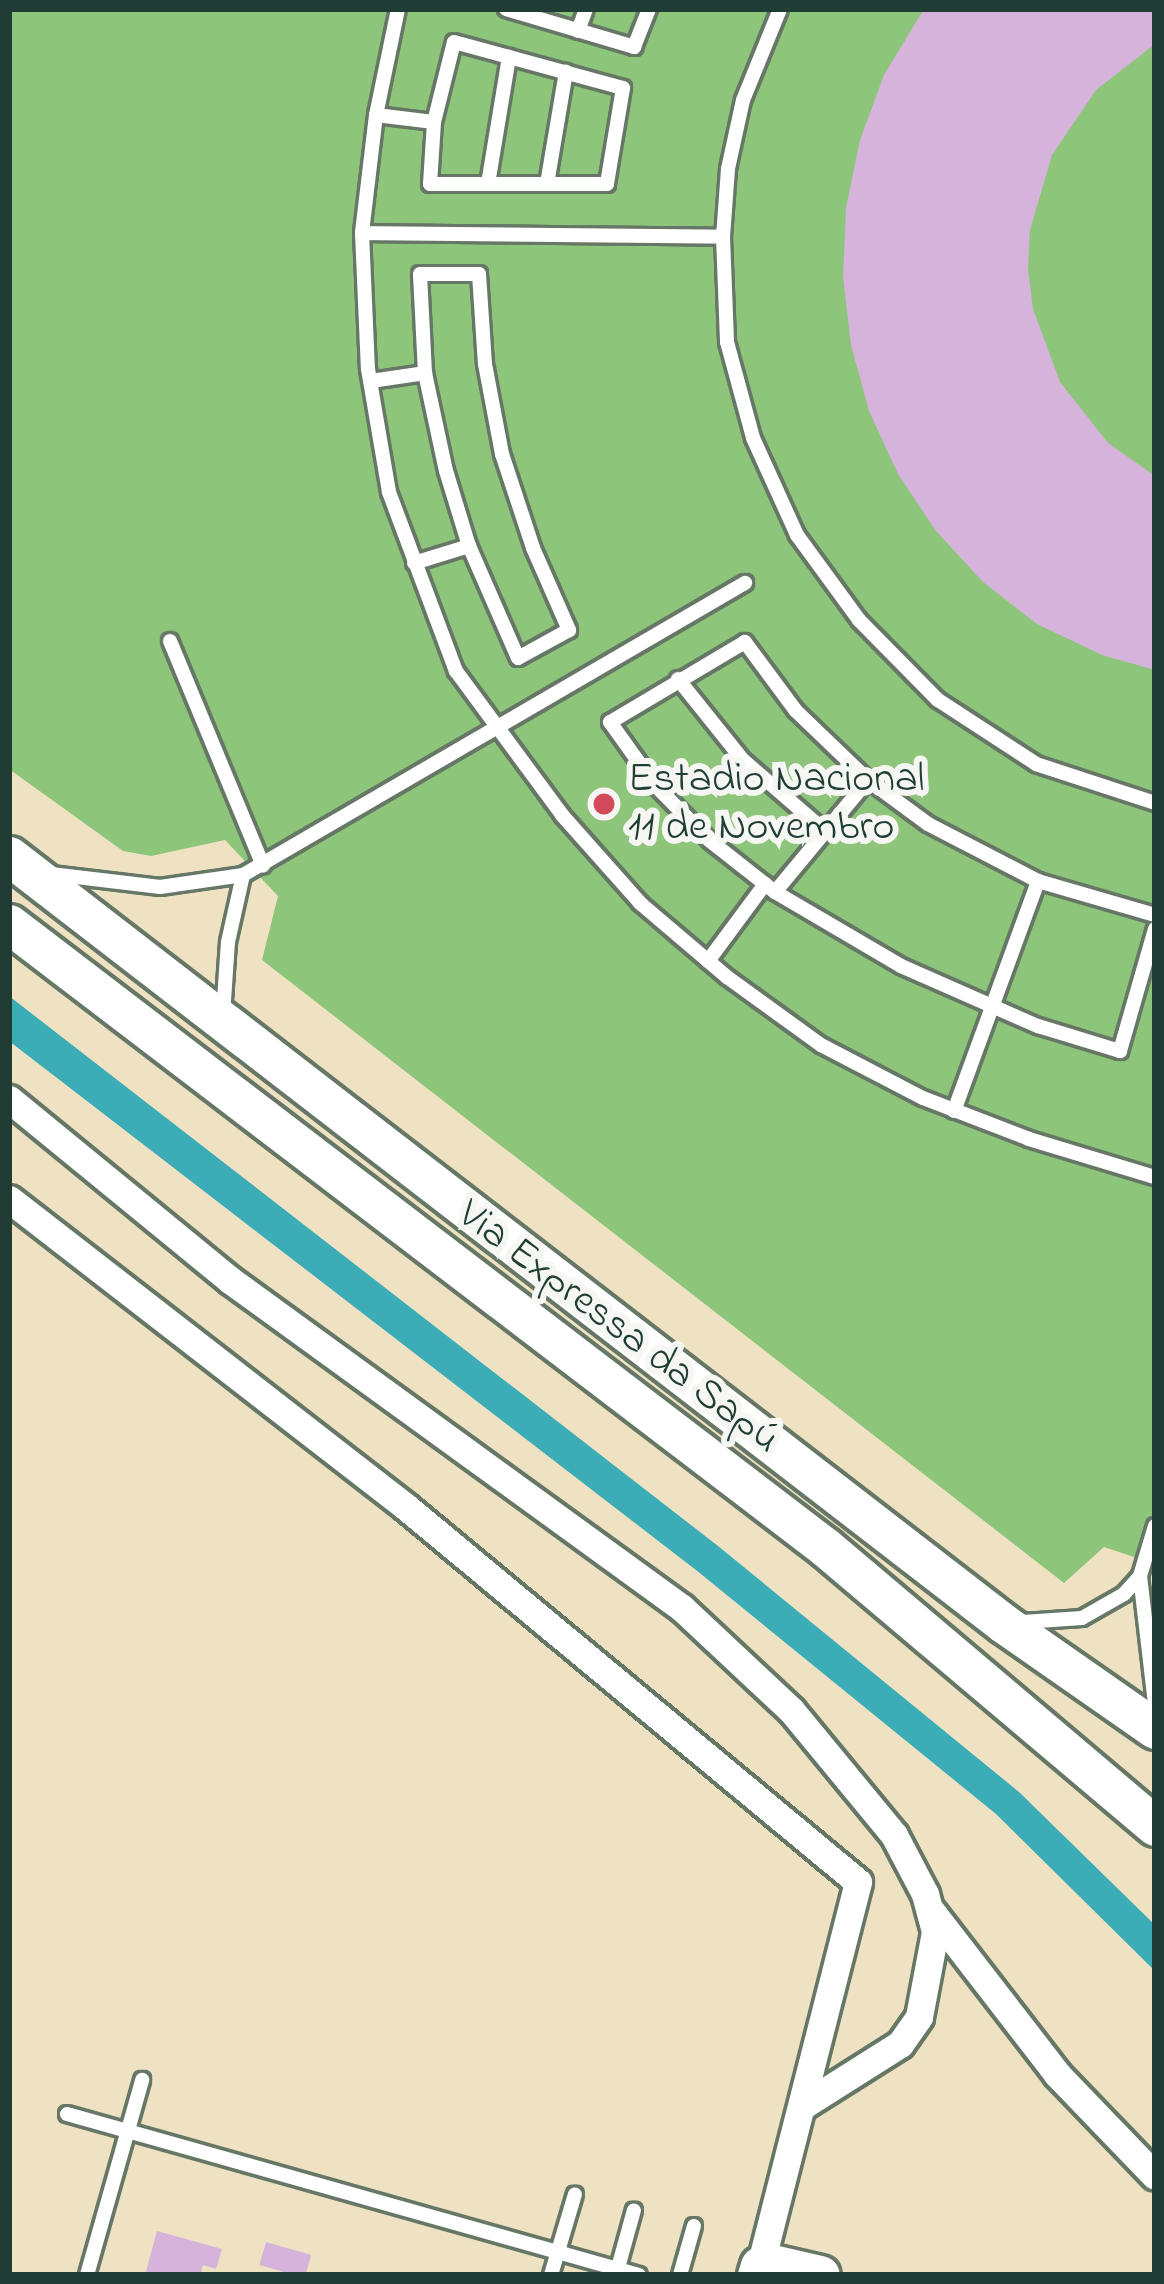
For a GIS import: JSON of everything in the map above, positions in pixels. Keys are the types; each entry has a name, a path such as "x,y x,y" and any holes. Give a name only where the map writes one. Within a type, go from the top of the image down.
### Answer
{"main road":[{"name":"Via Expressa da Sapú","path":"19,864 1003,1623 1155,1729"},
{"name":"Via Expressa da Sapú","path":"9,924 825,1547 1155,1826"},
{"path":"759,2270 791,2266 820,2275"}],"street":[{"path":"9,1099 230,1280 451,1445 682,1608 790,1710 894,1834 932,1912 1057,2074 1155,2176"},
{"path":"9,1199 406,1507 858,1882 759,2270"},
{"path":"802,2106 871,2067 911,2032 920,2017 935,1932 932,1912"}],"lane":[{"path":"398,9 376,115 362,233 371,381 389,493 456,671 562,815 640,903 708,962 821,1045 954,1111 1155,1178"},
{"path":"578,31 586,9"},
{"path":"516,10 634,47 649,9"},
{"path":"780,9 743,100 728,169 723,237 727,341 753,438 797,536 860,620 938,700 1036,764 1155,803"},
{"path":"454,42 509,57 623,88 607,184 430,184 434,122 454,42"},
{"path":"488,184 509,57"},
{"path":"547,184 566,72"},
{"path":"376,115 434,122"},
{"path":"362,233 723,237"},
{"path":"420,274 479,274 485,364 502,454 532,548 569,630 518,658 469,546 424,373 420,274"},
{"path":"371,381 424,373"},
{"path":"414,563 469,546"},
{"path":"19,864 160,886 243,875 745,583"},
{"path":"170,641 263,866"},
{"path":"1155,915 1038,881 928,824 868,780 796,711 745,642 610,722 655,785 709,840 770,888 901,966 992,1007 1120,1051 1155,929"},
{"path":"678,680 743,760 825,831"},
{"path":"708,962 868,780"},
{"path":"223,1020 228,942 243,875"},
{"path":"954,1111 1038,881"},
{"path":"1155,1526 1140,1576 1155,1703"},
{"path":"1003,1623 1082,1618 1124,1594 1140,1576"},
{"path":"86,2275 142,2080"},
{"path":"67,2114 639,2275"},
{"path":"551,2275 574,2194"},
{"path":"616,2272 634,2210"},
{"path":"680,2275 694,2227"}],"green space":[{"name":"Estadio Nacional 11 de Novembro","path":"9,9 1155,9 1155,1564 1104,1547 1064,1583 262,960 278,896 225,840 151,856 123,851 9,769"}],"water":[{"path":"9,996 718,1546 1019,1792 1155,1925 1155,1971 996,1814 696,1570 9,1041"}],"building":[{"path":"924,9 1155,9 1155,44 1096,90 1052,155 1030,230 1028,269 1033,309 1060,382 1108,443 1155,476 1155,670 1102,655 1037,624 983,582 936,531 898,474 869,411 851,345 843,277 846,208 860,140 884,75"},
{"path":"157,2231 222,2249 216,2269 203,2265 200,2275 145,2275"},
{"path":"266,2242 311,2255 305,2275 259,2265"}],"place":[{"name":"Estadio Nacional 11 de Novembro","path":"604,804"}]}
